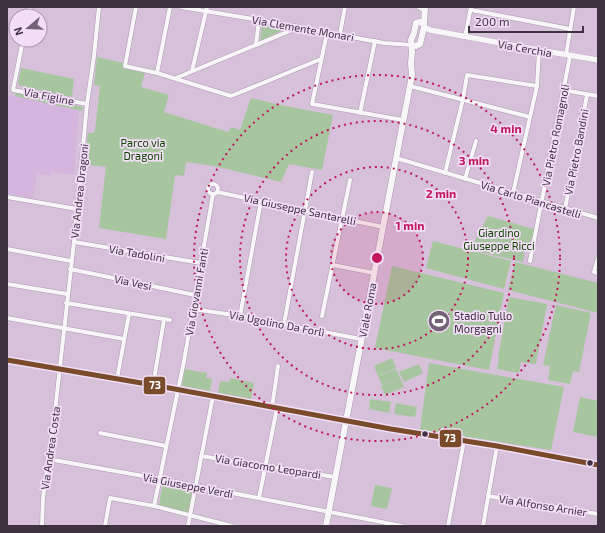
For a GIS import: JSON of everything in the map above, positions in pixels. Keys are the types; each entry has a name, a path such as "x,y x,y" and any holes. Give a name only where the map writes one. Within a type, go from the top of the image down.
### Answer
{"main road":[{"path":"422,8 423,27 420,44 413,43 415,25 423,27"},
{"name":"Viale Roma","path":"326,526 412,75 411,63 413,43"},
{"path":"7,360 598,465"}],"street":[{"name":"Via Andrea Dragoni","path":"59,370 74,242 87,104 99,9 102,7"},
{"path":"136,7 125,66 176,78 231,96 321,59"},
{"path":"157,73 170,7"},
{"name":"Via Clemente Monari","path":"181,7 207,9 375,41 401,44 413,43"},
{"path":"340,34 345,7"},
{"name":"Via Pietro Romagnoli","path":"530,261 564,90 570,29 574,7"},
{"path":"465,37 471,8 570,29"},
{"path":"192,71 207,9"},
{"path":"256,44 259,20"},
{"path":"176,78 292,30 295,26"},
{"name":"Via Cerchia","path":"423,27 465,37 598,60"},
{"path":"327,32 312,104 403,120"},
{"path":"360,113 375,41"},
{"name":"Via Figline","path":"21,48 13,90 87,104"},
{"path":"513,193 537,86 539,50"},
{"path":"445,173 463,99 467,75 537,86"},
{"path":"410,86 530,117"},
{"path":"564,90 598,96"},
{"name":"Via Pietro Bandini","path":"565,209 586,95"},
{"path":"465,179 476,141"},
{"name":"Via Carlo Piancastelli","path":"396,158 598,218"},
{"path":"284,324 312,172"},
{"path":"322,316 350,180"},
{"name":"Via Giuseppe Santarelli","path":"215,193 383,226"},
{"name":"Via Giovanni Fanti","path":"154,506 184,361 215,193"},
{"path":"7,197 77,209"},
{"path":"240,316 261,201"},
{"name":"Via Tadolini","path":"74,242 201,264"},
{"path":"7,250 71,261"},
{"path":"598,258 594,272 598,273"},
{"path":"333,265 374,273"},
{"name":"Via Vesi","path":"70,269 195,295"},
{"path":"7,284 67,294"},
{"path":"66,303 170,320"},
{"name":"Via Ugolino Da Forlì","path":"193,309 240,316 361,339"},
{"path":"117,379 129,314"},
{"path":"7,318 124,339"},
{"path":"153,385 164,320"},
{"path":"259,498 274,407 278,366"},
{"name":"Via Andrea Costa","path":"42,526 43,498 59,370"},
{"path":"188,526 213,396"},
{"path":"100,433 166,446"},
{"path":"448,526 464,441"},
{"path":"482,526 497,446"},
{"name":"Via Giacomo Leopardi","path":"201,456 335,477"},
{"name":"Via Giuseppe Verdi","path":"48,459 402,526"},
{"name":"Via Alfonso Arnier","path":"488,496 598,514"},
{"path":"105,526 110,498 154,506 232,526"},
{"path":"374,526 375,521"}],"shaded area":[{"path":"7,95 79,108 74,175 51,172 50,176 37,174 33,198 7,193"}],"green space":[{"path":"262,23 287,28 260,41"},
{"name":"Parco via Dragoni","path":"97,57 123,63 123,68 145,73 141,87 169,95 164,112 228,132 231,127 240,130 251,98 333,115 322,170 289,164 281,182 214,166 186,162 184,176 175,175 166,239 99,228 106,167 84,164 88,133 94,133 95,130 100,86 94,85"},
{"path":"21,68 74,79 72,97 20,86 18,83"},
{"path":"16,92 83,107 82,111 15,96"},
{"name":"Giardino Giuseppe Ricci","path":"488,216 534,229 529,249 525,248 523,262 470,250"},
{"path":"433,241 511,261 504,289 426,268"},
{"path":"515,262 598,283 598,313 508,290"},
{"name":"Stadio Tullo Morgagni","path":"392,266 504,293 489,370 375,348"},
{"path":"509,297 547,304 536,364 521,362 519,373 497,369"},
{"path":"556,305 591,313 579,372 573,371 570,384 548,380 550,366 543,365"},
{"path":"392,358 396,368 378,376 374,366"},
{"path":"429,363 564,387 551,450 420,430"},
{"path":"419,364 423,373 404,382 399,372"},
{"path":"185,369 207,373 206,378 212,379 210,391 182,386"},
{"path":"396,369 400,378 382,385 378,376"},
{"path":"230,378 254,383 251,399 218,393 220,381 229,382"},
{"path":"400,378 404,387 385,395 381,386"},
{"path":"580,397 598,401 598,437 573,432"},
{"path":"370,399 391,402 389,413 369,409"},
{"path":"396,403 417,407 415,417 394,414"},
{"path":"163,482 193,488 188,512 159,506"},
{"path":"375,485 392,488 387,509 371,506"}],"transit line":[{"name":"73","path":"7,360 598,465"}],"place":[{"name":"Stadio Tullo Morgagni","path":"439,321"}]}
